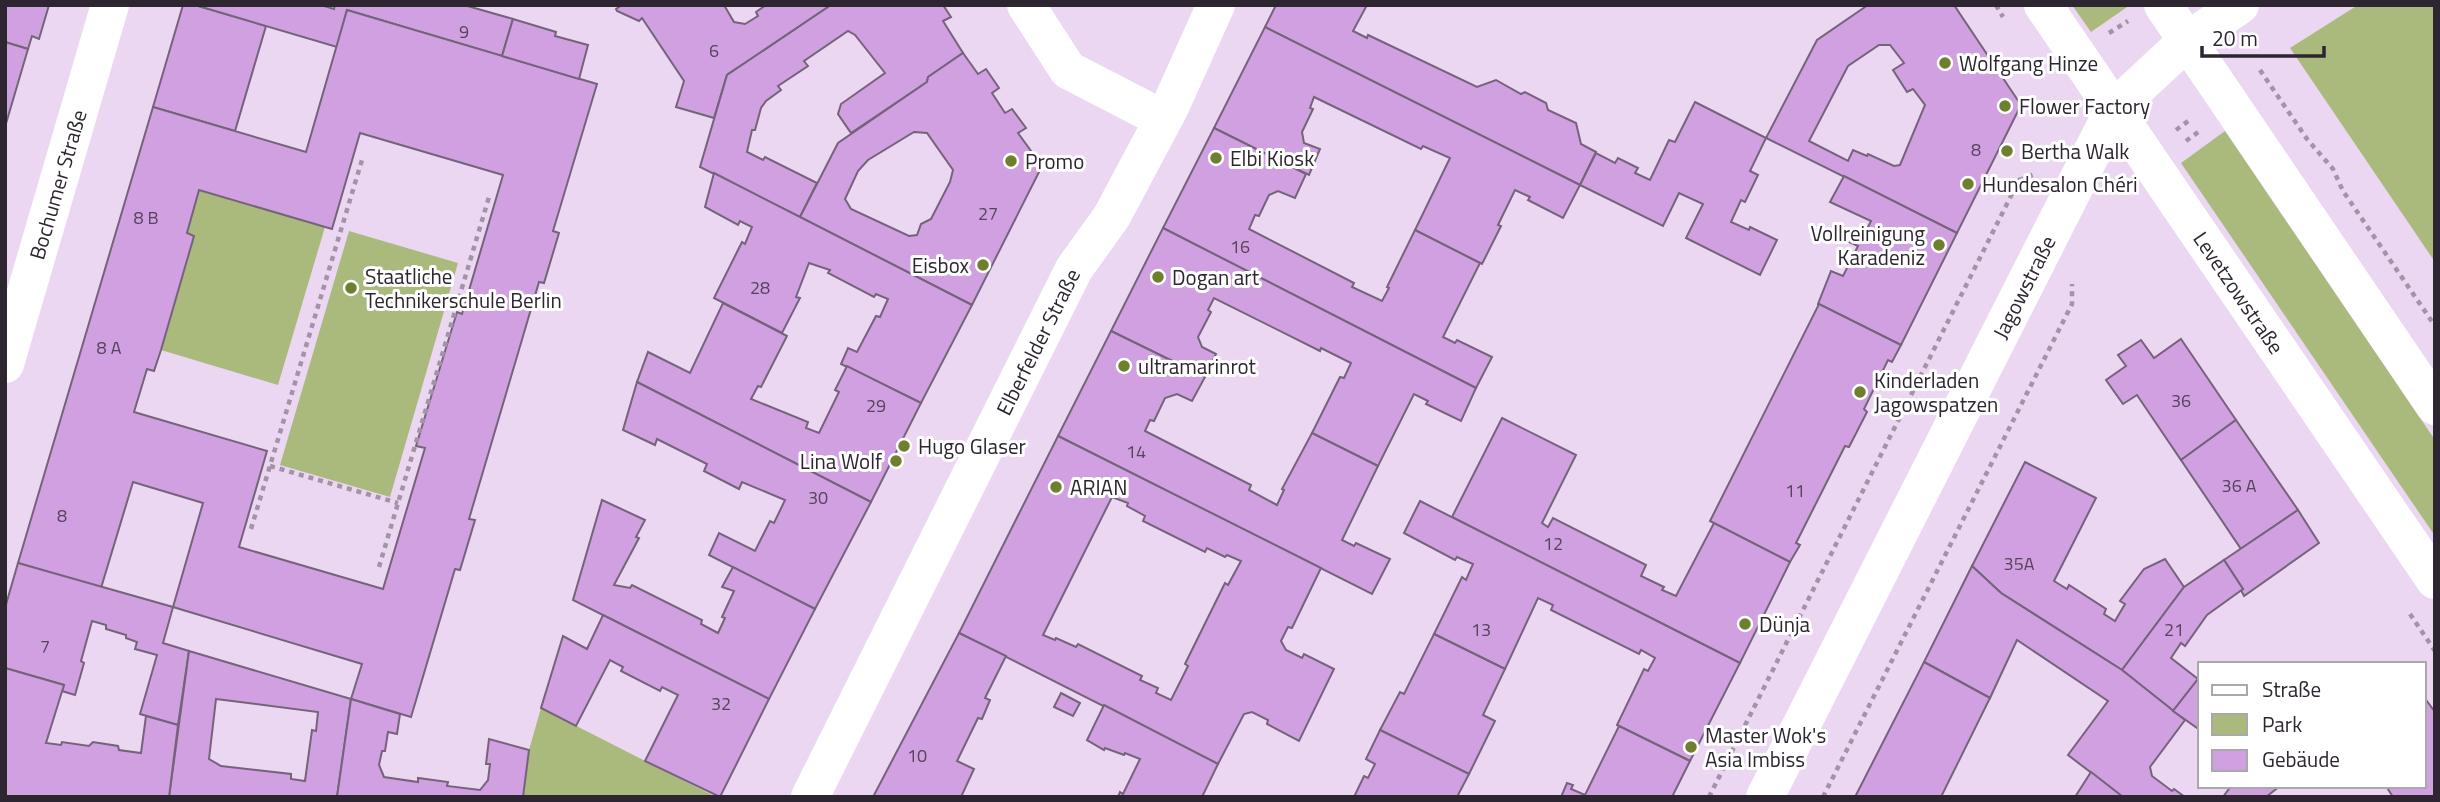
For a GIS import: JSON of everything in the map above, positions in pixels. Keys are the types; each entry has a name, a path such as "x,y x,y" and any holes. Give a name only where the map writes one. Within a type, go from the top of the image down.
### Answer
{"street":[{"name":"Bochumer Straße","path":"5,364 110,5"},
{"path":"1026,5 1068,70 1163,119"},
{"name":"Elberfelder Straße","path":"810,797 1074,269 1112,216 1163,119 1216,5"},
{"name":"Levetzowstraße","path":"2043,5 2435,580"},
{"name":"Jagowstraße","path":"1765,797 2113,109 2187,41 2240,5"},
{"path":"2148,12 2187,41 2435,406"}],"path":[{"path":"2109,34 2148,12"},
{"path":"2261,72 2307,139 2323,154 2343,191 2435,326"},
{"path":"2174,132 2196,116"},
{"path":"2183,142 2206,127"},
{"path":"251,530 362,160"},
{"path":"1709,797 2019,180 2038,173"},
{"path":"379,567 489,197"},
{"path":"1823,797 2072,303 2072,278"},
{"path":"270,466 398,503"}],"green space":[{"path":"2072,5 2130,5 2091,32"},
{"path":"2358,5 2435,5 2435,262 2290,48"},
{"path":"2225,131 2435,440 2435,536 2181,163"},
{"path":"199,190 325,227 278,385 161,350 194,236 187,233"},
{"path":"349,231 458,263 390,497 280,465"},
{"path":"541,708 716,797 523,797 529,750"}],"building":[{"path":"5,5 49,5 39,39 32,36 28,49 5,42"},
{"path":"183,5 195,5 266,26 235,131 153,107"},
{"path":"195,5 321,5 334,9 335,5 464,5 513,19 502,56 347,10 337,47"},
{"path":"622,5 724,5 734,22 745,24 758,16 756,12 766,5 831,5 727,75 714,118 676,107 684,81 642,18 639,21 617,11"},
{"path":"831,5 943,5 951,17 943,21 963,53 928,77 927,82 851,133 838,114 841,104 885,73 855,35 848,31 804,61 808,66 778,86 781,90 761,108 747,152 763,160 765,157 817,183 800,217 700,167 727,75"},
{"path":"1276,5 1367,5 1353,31 1367,38 1368,35 1477,87 1496,80 1521,94 1525,92 1546,103 1548,110 1576,123 1581,144 1596,152 1580,185 1265,27"},
{"path":"1868,5 1954,5 2021,105 1957,233 1766,138 1817,40","holes":["1879,45 1890,45 1904,63 1893,70 1907,92 1913,89 1925,105 1900,165 1894,166 1853,150 1848,161 1809,141 1848,66"]},
{"path":"347,10 597,84 553,231 559,233 544,283 539,282 469,519 475,520 460,570 455,569 411,717 351,699 362,664 173,607 203,503 133,482 101,588 18,563 153,107 306,152","holes":["360,133 503,175 462,314 457,312 416,446 425,448 383,589 239,547 267,451 134,412 147,369 154,371 161,350 194,236 187,233 199,190 332,229"]},
{"path":"513,19 556,32 555,36 588,45 579,79 502,56"},
{"path":"1265,27 1580,185 1563,218 1515,190 1482,264 1415,230 1450,158 1423,146 1421,149 1314,97 1310,108 1313,109 1302,132 1304,143 1320,149 1309,175 1214,128"},
{"path":"5,42 28,49 5,127"},
{"path":"963,53 978,74 986,69 999,88 992,93 1005,113 1012,109 1026,128 1018,133 1042,166 972,305 800,217 838,143 927,82 928,77","holes":["914,132 927,133 953,170 950,182 931,219 921,224 917,235 909,236 851,209 845,199 858,171 868,160"]},
{"path":"1695,102 1766,138 1750,171 1758,175 1745,202 1741,200 1731,222 1749,230 1750,227 1777,240 1760,275 1686,238 1703,204 1679,193 1663,226 1580,185 1596,153 1615,163 1618,158 1638,168 1635,173 1650,180 1669,140 1675,142"},
{"path":"1214,128 1306,174 1295,198 1278,191 1269,195 1249,229 1354,283 1352,287 1382,301 1415,230 1480,263 1443,337 1455,343 1457,340 1492,357 1476,388 1163,228"},
{"path":"714,173 972,305 921,403 841,364 848,348 857,352 876,316 880,317 888,299 876,294 874,297 828,273 830,270 809,263 796,297 800,298 782,333 714,298 752,227 740,221 738,225 705,207"},
{"path":"1844,176 1957,233 1901,345 1818,304 1831,271 1843,276 1858,246 1849,242 1854,232 1863,237 1871,221 1830,202"},
{"path":"1163,228 1476,388 1461,421 1426,404 1428,401 1414,394 1378,466 1312,433 1340,377 1344,378 1351,363 1321,348 1320,351 1214,298 1208,310 1211,312 1198,337 1202,347 1216,354 1205,377 1111,331"},
{"path":"723,303 787,336 761,387 758,386 751,399 808,422 806,428 819,433 839,392 835,390 847,366 921,403 871,502 637,382 648,352 690,373"},
{"path":"1819,304 1901,345 1892,362 1888,360 1864,409 1867,412 1849,447 1845,446 1796,543 1800,545 1790,562 1710,521"},
{"path":"1111,331 1205,377 1192,401 1177,394 1165,398 1154,421 1150,420 1145,431 1251,485 1249,490 1277,505 1284,490 1282,489 1312,433 1378,466 1342,540 1354,546 1356,543 1390,559 1372,594 1058,436"},
{"path":"2181,339 2236,420 2181,460 2137,395 2123,404 2106,380 2126,366 2118,355 2141,340 2154,358"},
{"path":"637,382 871,502 815,609 709,555 719,533 755,551 770,521 774,523 785,500 742,482 739,489 704,471 707,464 657,439 655,445 623,430"},
{"path":"1502,418 1576,455 1542,523 1548,527 1553,518 1646,565 1641,576 1664,587 1662,590 1676,596 1714,523 1790,562 1740,663 1452,517"},
{"path":"2236,420 2298,510 2241,549 2181,460"},
{"path":"1058,436 1321,568 1292,628 1288,627 1281,641 1286,650 1302,658 1304,654 1334,669 1299,741 1267,724 1268,720 1252,712 1244,714 1218,764 959,633","holes":["1112,497 1128,503 1127,506 1145,516 1143,521 1205,552 1207,548 1241,561 1228,585 1225,583 1185,664 1188,666 1171,700 1156,693 1158,688 1140,680 1142,676 1078,644 1076,647 1043,635"]},
{"path":"2025,462 2096,498 2054,581 2067,589 2069,585 2106,609 2104,614 2115,621 2125,604 2120,601 2144,569 2165,559 2184,587 2122,670 2001,593 1972,566"},
{"path":"602,500 645,520 636,537 639,538 614,585 630,588 632,585 702,620 701,624 718,633 734,591 722,587 733,567 815,609 769,699 573,600"},
{"path":"1420,501 1740,663 1690,761 1617,725 1644,669 1648,671 1655,658 1641,650 1639,654 1551,610 1553,605 1538,598 1505,669 1434,634 1462,577 1466,580 1473,564 1457,557 1455,560 1404,533"},
{"path":"2298,510 2319,543 2244,596 2241,590 2243,589 2224,560"},
{"path":"2224,560 2243,589 2207,615 2185,646 2181,643 2171,658 2198,679 2173,711 2122,670 2184,587"},
{"path":"18,563 173,607 163,643 189,651 178,725 140,714 157,655 135,649 137,642 126,638 126,635 106,629 106,625 92,621 75,695 62,691 64,685 5,668 5,608"},
{"path":"1972,566 2001,593 2122,670 2185,720 2150,767 2152,776 2185,797 2123,797 2068,755 2108,701 2017,640 1990,698 1924,662"},
{"path":"603,615 769,699 720,797 645,761 678,695 662,687 660,691 621,671 623,667 610,660 576,726 541,708 563,636 587,649"},
{"path":"959,633 1006,656 985,698 990,700 982,719 978,718 957,761 974,769 961,797 873,797"},
{"path":"1434,634 1505,669 1483,715 1495,721 1469,774 1380,730 1400,692 1404,694"},
{"path":"189,651 351,699 337,797 169,797","holes":["216,699 318,712 316,731 312,730 305,781 291,779 291,774 221,766 209,759"]},
{"path":"1924,662 1990,698 1941,797 1855,797"},
{"path":"5,668 64,685 46,743 61,745 62,742 89,746 93,742 141,753 146,716 178,725 169,797 5,797"},
{"path":"2198,679 2198,729 2173,711"},
{"path":"1061,693 1080,703 1073,716 1054,707"},
{"path":"351,699 400,714 397,734 388,732 385,751 382,751 379,765 384,777 418,782 418,778 448,782 447,786 480,790 488,780 490,764 486,764 489,739 529,750 523,797 337,797"},
{"path":"2426,700 2435,712 2435,797 2393,797 2387,788 2426,788"},
{"path":"1104,705 1218,764 1202,797 1118,797 1120,792 1123,794 1140,759 1105,748 1104,750 1087,740"},
{"path":"1619,726 1690,761 1672,797 1561,797 1567,783 1573,785 1571,789 1585,795"},
{"path":"1380,730 1469,774 1457,797 1354,797 1364,776 1368,778 1375,764 1366,759"},
{"path":"2091,772 2123,797 2075,797"},
{"path":"2230,788 2277,788 2266,797 2223,797"}],"place":[{"name":"Wolfgang Hinze","path":"1945,63"},
{"name":"Flower Factory","path":"2005,106"},
{"name":"Bertha Walk","path":"2007,151"},
{"name":"Elbi Kiosk","path":"1216,158"},
{"name":"Promo","path":"1011,161"},
{"name":"Hundesalon Chéri","path":"1968,184"},
{"name":"Vollreinigung Karadeniz","path":"1939,245"},
{"name":"Eisbox","path":"983,265"},
{"name":"Dogan art","path":"1158,277"},
{"name":"Staatliche Technikerschule Berlin","path":"351,288"},
{"name":"ultramarinrot","path":"1124,366"},
{"name":"Kinderladen Jagowspatzen","path":"1860,392"},
{"name":"Hugo Glaser","path":"904,446"},
{"name":"Lina Wolf","path":"896,461"},
{"name":"ARIAN","path":"1056,487"},
{"name":"Dünja","path":"1745,624"},
{"name":"Master Wok's Asia Imbiss","path":"1691,747"}]}
